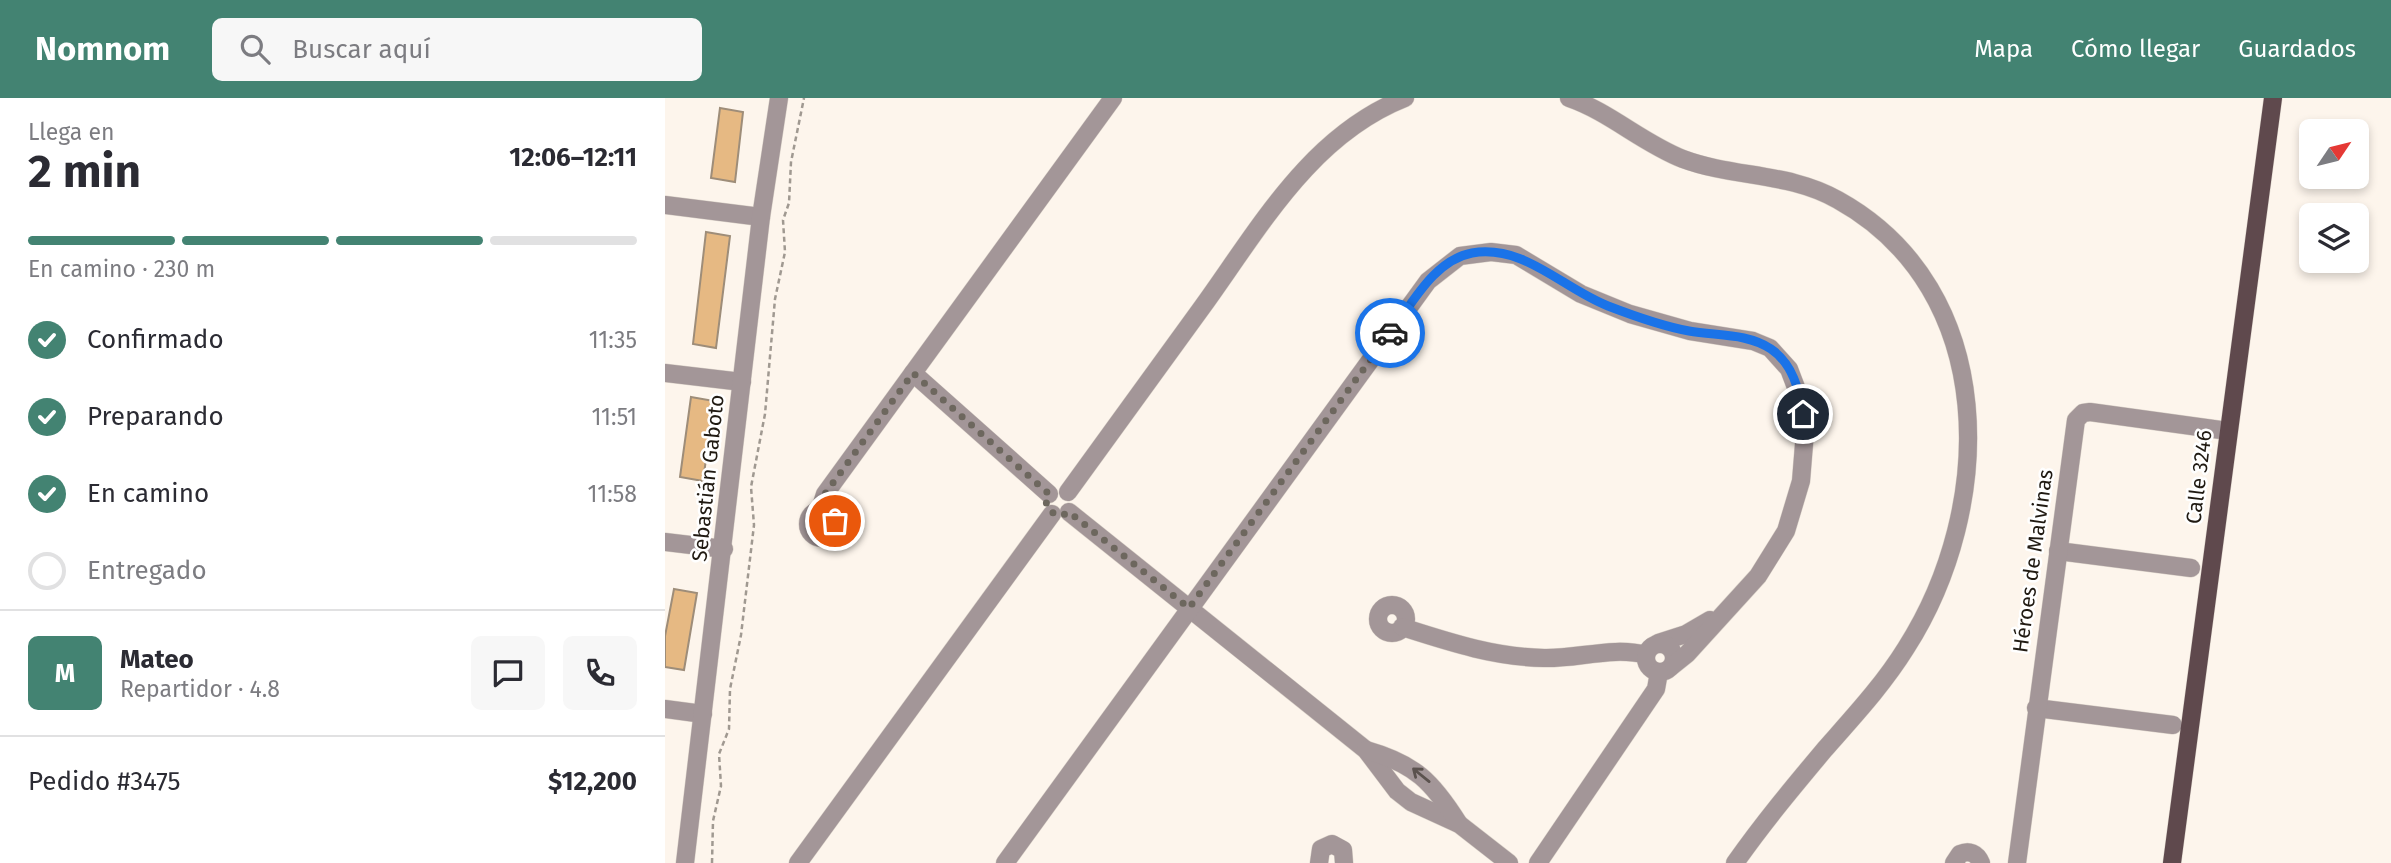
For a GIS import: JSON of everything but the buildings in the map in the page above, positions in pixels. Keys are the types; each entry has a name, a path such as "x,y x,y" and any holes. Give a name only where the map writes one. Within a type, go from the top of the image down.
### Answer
{"main road":[{"name":"Calle 3246","path":"2172,863 2273,98"}],"street":[{"name":"Sebastián Gaboto","path":"685,863 761,217 779,98"},
{"path":"820,510 825,494 1113,98"},
{"path":"1068,492 1292,182 1373,98"},
{"path":"1343,132 1371,113 1405,98"},
{"path":"1569,98 1685,159 1793,181 1815,188 1865,216 1890,236 1925,281 1948,320 1963,377 1968,442 1963,495 1945,571 1924,617 1883,682 1789,792 1735,863"},
{"path":"665,205 761,217"},
{"path":"1005,863 1428,281 1459,256 1491,252 1517,255 1581,294 1630,314 1689,331 1753,341 1779,356 1789,369 1800,398 1805,432 1798,495 1786,531 1770,562 1687,654 1666,669 1649,666 1652,649"},
{"path":"665,373 742,382"},
{"path":"913,373 1049,494"},
{"name":"Héroes de Malvinas","path":"2018,863 2036,708 2076,420 2083,413 2228,431"},
{"path":"1068,492 1056,489 1049,494 1046,507 1061,513 1189,608 1366,750 1397,790 1411,802 1459,824 1509,863"},
{"path":"798,863 1061,513 1073,504 1068,492"},
{"path":"665,542 724,549"},
{"path":"2057,551 2191,568"},
{"path":"1652,649 1703,625 1732,603"},
{"path":"1402,627 1477,651 1505,655 1545,658 1672,649 1675,659 1538,863"},
{"path":"2036,708 2173,725"},
{"path":"665,709 703,714"},
{"path":"1366,750 1396,759 1414,769 1441,794 1459,824"},
{"path":"1316,863 1321,849 1332,844 1343,850 1344,863"},
{"path":"1954,863 1960,854 1968,852 1976,855 1981,863"}],"path":[{"path":"712,863 713,821 721,786 719,754 729,729 730,689 743,623 754,525 751,487 765,414 775,299 785,252 783,220 789,204 792,155 804,98"}],"way so far":[{"path":"835,521 830,513 820,510 825,494 913,373 1049,494 1046,507 1052,514 1061,516 1069,512 1189,608 1390,333"}],"route":[{"path":"1390,333 1428,281 1442,267 1459,256 1491,252 1517,255 1602,304 1661,324 1689,331 1736,336 1770,348 1789,369 1797,384 1803,414"}]}
